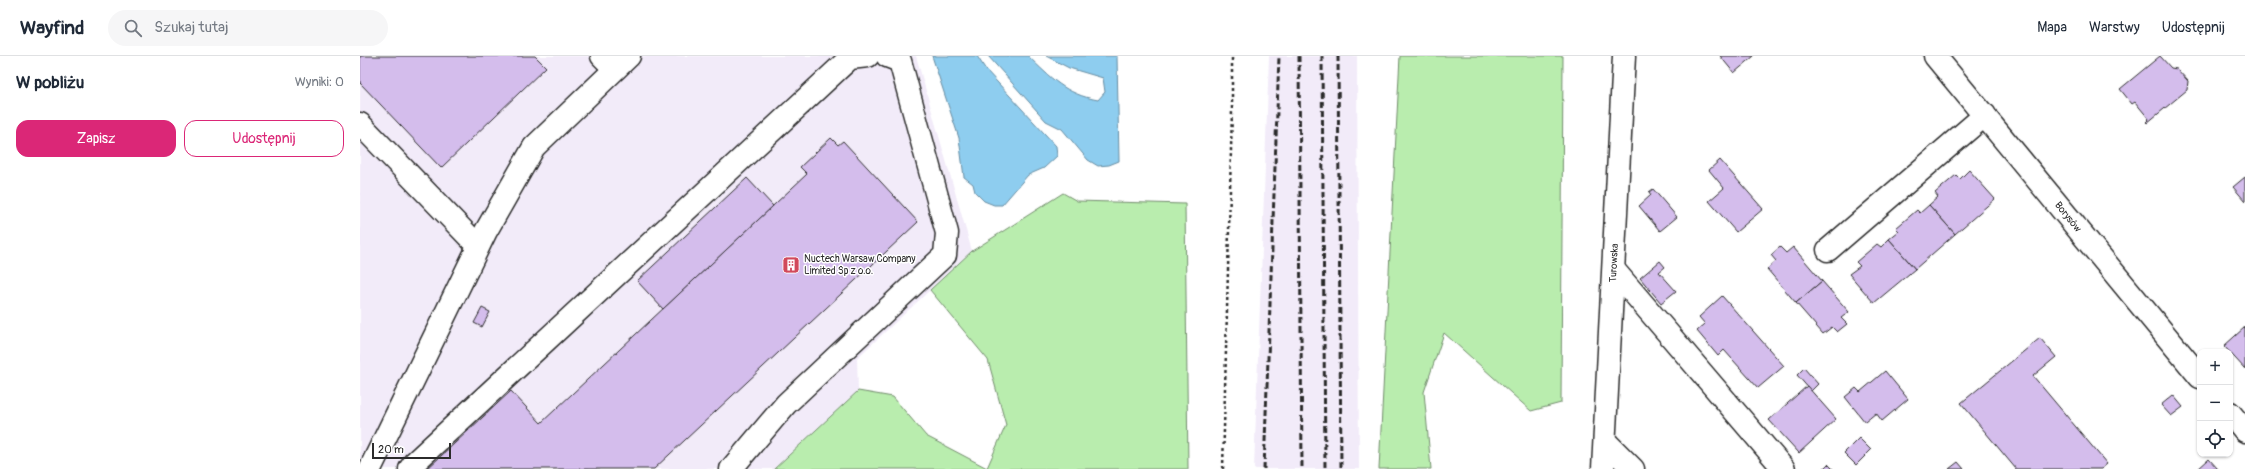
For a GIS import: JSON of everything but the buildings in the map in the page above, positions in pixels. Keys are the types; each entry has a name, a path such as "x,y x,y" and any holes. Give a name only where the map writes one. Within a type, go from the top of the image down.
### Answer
{"street":[{"path":"410,469 414,463 850,58 868,56"},
{"path":"731,469 786,404 944,255 947,233 900,61 887,56"},
{"name":"Turowska","path":"1603,469 1624,56"},
{"name":"Borysów","path":"1935,56 2197,373"},
{"path":"370,469 478,246 534,148 616,60"},
{"path":"1828,250 1985,116"},
{"path":"360,124 478,246"},
{"path":"1614,270 1784,469"},
{"path":"2233,417 2245,431"},
{"path":"1605,441 1633,469"}],"path":[{"path":"1223,469 1232,56"}],"shaded area":[{"path":"360,56 916,56 972,251 857,358 858,391 774,469 360,469"},
{"path":"1269,56 1357,56 1359,469 1254,469"}],"green space":[{"path":"1400,56 1563,56 1561,403 1531,411 1444,333 1424,392 1431,469 1379,469"},
{"path":"1063,193 1077,201 1185,204 1188,469 774,469 858,391 893,397 926,436 987,468 1006,425 988,360 930,290 972,251"}],"water":[{"path":"932,56 977,56 986,70 1056,146 1057,156 1044,168 1028,175 1002,205 994,205 984,201 975,192 973,184 964,177 959,138"},
{"path":"988,56 1028,56 1059,84 1076,94 1098,100 1105,92 1103,78 1069,68 1046,56 1117,56 1119,161 1109,165 1098,166 1088,160 1062,129 1046,121"}],"railway":[{"path":"1264,469 1279,56"},
{"path":"1299,56 1302,469"},
{"path":"1322,56 1325,469"},
{"path":"1338,56 1341,469"}],"place":[{"name":"Nuctech Warsaw Company Limited Sp z o.o.","path":"791,265"}]}
